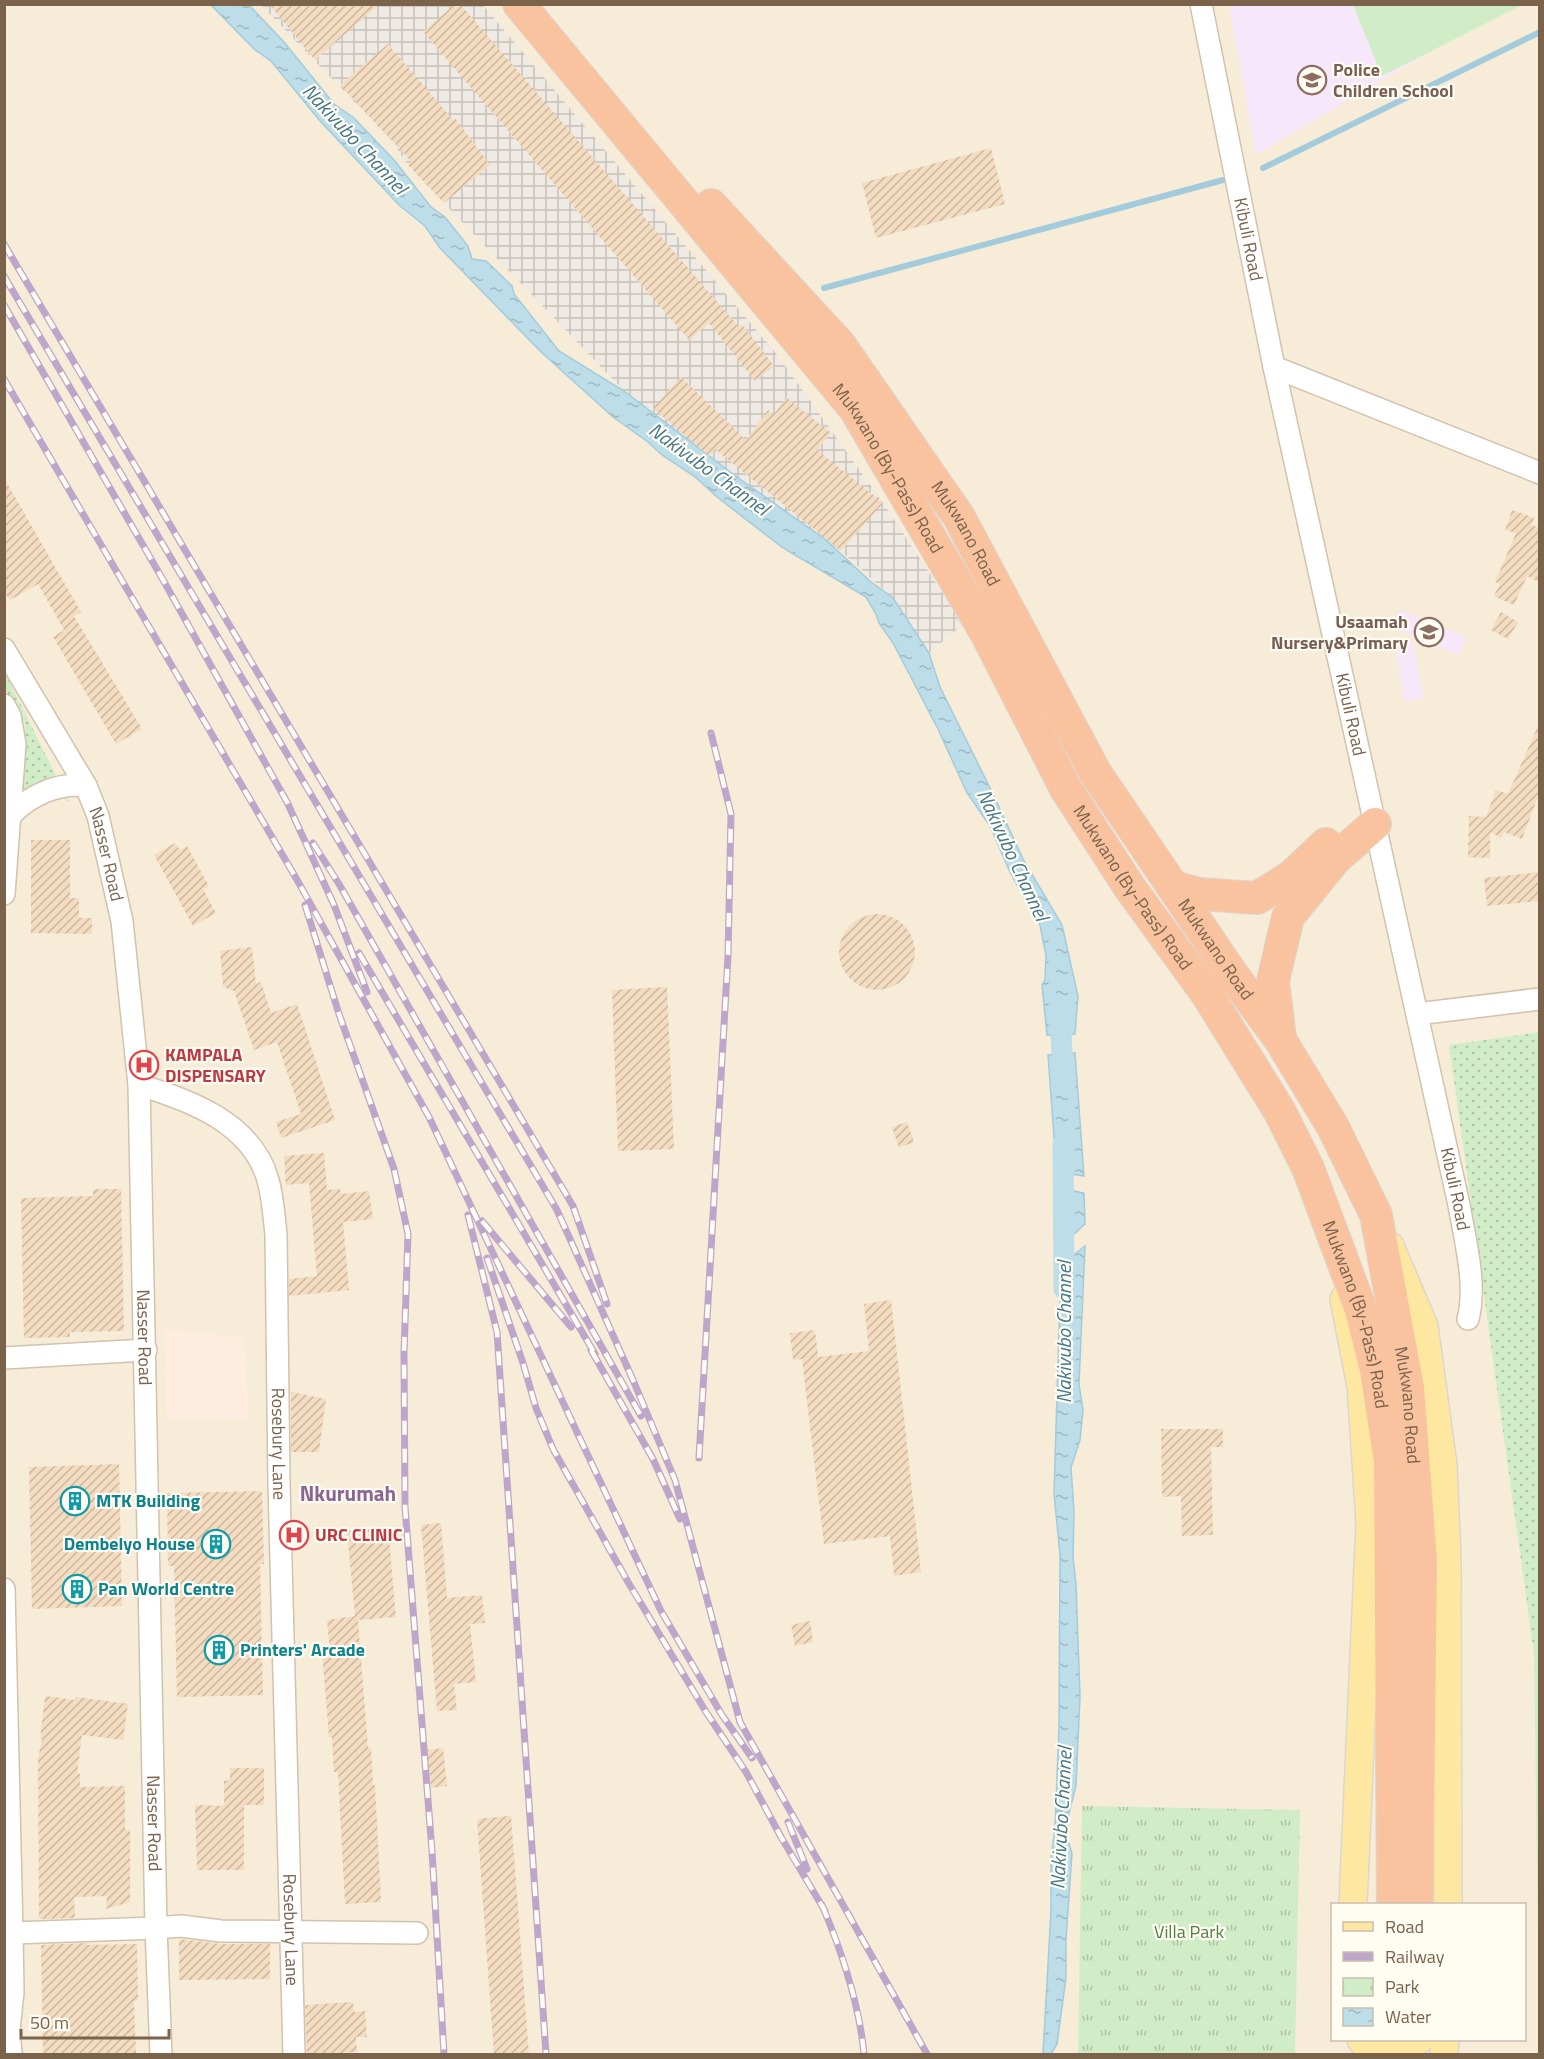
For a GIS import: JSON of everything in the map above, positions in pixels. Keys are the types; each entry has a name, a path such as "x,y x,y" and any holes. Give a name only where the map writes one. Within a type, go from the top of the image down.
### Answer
{"highway":[{"name":"Mukwano (By-Pass) Road","path":"519,4 855,409 986,633 1066,789 1131,888 1207,994 1280,1112 1308,1168 1364,1320 1376,1370 1390,1461 1393,1903"},
{"name":"Mukwano Road","path":"634,142 713,207 840,345 959,517 1095,772 1232,974 1281,1041 1333,1127 1376,1215 1408,1388 1421,1561 1417,1903"},
{"path":"1173,887 1199,894 1257,898 1292,876 1372,813"},
{"path":"1281,1041 1273,981 1288,917 1372,813"}],"main road":[{"path":"1376,1215 1424,1326 1443,1465 1448,1559 1448,1903"},
{"path":"1331,1229 1361,1386 1370,1522 1353,1903"},
{"path":"1362,2041 1365,2046 1383,2054 1407,2050 1418,2041"}],"street":[{"name":"Kibuli Road","path":"1201,4 1274,367 1459,1205 1471,1284 1472,1306 1468,1319"},
{"path":"1274,367 1539,473"},
{"name":"Nasser Road","path":"4,649 86,786 98,816 122,921 139,1085 156,1928 161,2055"},
{"path":"4,705 10,716 15,744 4,894"},
{"path":"10,815 28,800 52,790 69,785 86,786"},
{"path":"1417,1014 1539,999"},
{"name":"Rosebury Lane","path":"139,1085 176,1096 208,1112 239,1133 259,1157 268,1178 273,1200 276,1235 279,1485 294,2055"},
{"path":"4,1358 146,1350"},
{"path":"4,1589 12,1933 7,2029 11,2055"},
{"path":"12,1933 181,1926 221,1931 417,1933"}],"shaded area":[{"name":"Police Children School","path":"1229,4 1508,5 1256,155"},
{"path":"5,5 1539,5 1539,2054 5,2054"},
{"path":"261,5 483,5 779,357 883,503 963,624 929,653 893,598 841,551 737,477 624,391 408,165 392,141"},
{"name":"Usaamah Nursery&Primary","path":"1399,609 1466,637 1459,655 1391,627"},
{"path":"1413,641 1424,698 1405,702 1394,644"},
{"path":"164,1329 244,1338 249,1418 167,1420"}],"green space":[{"path":"1353,5 1522,5 1382,76"},
{"path":"4,671 69,802 59,796 18,797 25,725 5,689"},
{"path":"1539,1032 1538,1935 1534,1653 1449,1045"},
{"name":"Villa Park","path":"1082,1806 1300,1810 1295,2054 1078,2054"}],"water":[{"path":"211,5 249,5 284,42 334,104 354,118 394,160 431,207 445,217 468,246 472,259 486,261 512,286 514,294 559,351 624,391 737,477 826,540 870,581 893,598 929,653 940,687 1024,861 1062,925 1078,996 1075,1034 1047,1035 1042,985 1045,980 1046,955 1038,916 1028,905 1009,870 990,826 967,793 938,729 866,597 783,548 717,497 694,476 662,455 613,417 540,351 440,248 425,226 399,205 320,121 271,61 254,49"},
{"path":"1075,1053 1084,1176 1054,1171 1055,1150 1048,1055"},
{"path":"1055,1187 1084,1193 1085,1224 1057,1250"},
{"path":"1085,1246 1079,1384 1083,1410 1080,1440 1071,1467 1080,1696 1076,1786 1069,1813 1067,1838 1072,1853 1066,1940 1066,1978 1057,2044 1051,2054 1043,2054 1059,1726 1060,1555 1054,1493 1060,1300 1058,1267"}],"building":[{"path":"269,4 380,4 315,60"},
{"path":"455,4 460,4 739,327 742,324 774,366 755,381 709,323 689,340 423,32"},
{"path":"388,44 453,120 455,118 490,165 444,203 408,165 411,161 340,85"},
{"path":"991,148 1005,204 876,238 862,183"},
{"path":"681,377 746,440 768,410 773,415 787,398 831,433 817,450 883,503 841,551 715,449 709,456 653,408"},
{"path":"4,478 81,612 74,616 142,729 116,744 53,637 64,630 38,584 10,600 4,591"},
{"path":"1512,510 1534,518 1532,525 1539,528 1539,582 1527,576 1514,605 1494,596 1500,584 1495,582 1516,533 1505,530"},
{"path":"1501,612 1518,622 1508,639 1491,630"},
{"path":"1539,724 1539,794 1522,839 1504,832 1501,838 1490,832 1490,858 1468,857 1469,816 1486,817 1496,790 1508,794"},
{"path":"31,840 70,840 70,898 79,898 79,918 92,918 92,934 31,933"},
{"path":"175,843 180,850 187,846 209,886 203,889 216,913 193,926 154,855"},
{"path":"1539,872 1539,901 1487,906 1484,878"},
{"path":"877,914 892,917 904,925 912,937 915,952 912,967 904,979 892,987 877,990 862,987 850,979 842,967 839,952 842,937 850,925 862,917"},
{"path":"252,947 256,984 261,982 271,1013 297,1004 335,1120 281,1138 276,1122 301,1114 277,1042 254,1050 234,991 223,987 220,951"},
{"path":"667,987 674,1149 618,1151 612,990"},
{"path":"907,1122 914,1142 899,1148 892,1127"},
{"path":"324,1153 327,1190 340,1189 341,1194 369,1191 373,1219 343,1222 349,1290 289,1296 289,1279 317,1276 309,1183 286,1185 284,1156"},
{"path":"93,1189 121,1189 124,1331 70,1332 70,1337 24,1338 21,1198 93,1196"},
{"path":"891,1300 921,1572 894,1576 890,1536 824,1544 802,1359 793,1360 790,1333 815,1330 818,1357 869,1351 864,1304"},
{"path":"291,1392 326,1399 319,1452 291,1452"},
{"path":"1161,1429 1223,1429 1223,1447 1211,1447 1213,1535 1182,1536 1181,1496 1162,1497"},
{"path":"119,1464 122,1606 32,1609 29,1467"},
{"path":"262,1491 264,1564 260,1564 263,1695 177,1697 174,1566 168,1566 167,1493"},
{"path":"441,1523 447,1598 482,1595 485,1623 470,1624 476,1682 454,1684 457,1710 437,1711 421,1525"},
{"path":"388,1527 396,1617 358,1620 368,1748 371,1747 373,1785 375,1785 381,1902 345,1904 338,1772 334,1772 332,1737 329,1737 322,1651 330,1651 327,1620 355,1616 347,1531"},
{"path":"810,1621 813,1642 795,1646 791,1625"},
{"path":"45,1696 75,1700 76,1697 128,1704 123,1740 82,1735 77,1774 80,1774 80,1787 125,1786 125,1830 130,1830 130,1902 106,1909 107,1896 74,1897 75,1918 40,1919 39,1915 38,1759"},
{"path":"443,1748 447,1786 431,1788 427,1750"},
{"path":"230,1768 264,1768 264,1805 244,1805 244,1870 197,1870 195,1805 224,1806 224,1781 230,1780"},
{"path":"511,1816 529,2055 494,2055 477,1819"},
{"path":"179,1939 221,1944 270,1944 270,1979 179,1980"},
{"path":"87,1943 87,1945 137,1944 138,2000 134,2001 136,2055 43,2055 41,1945"},
{"path":"353,2002 354,2012 365,2011 367,2037 356,2037 357,2052 307,2055 305,2005"}],"waterway":[{"path":"1263,168 1540,32"},
{"path":"824,288 1223,180"},
{"name":"Nakivubo Channel","path":"1060,1006 1063,1082"},
{"name":"Nakivubo Channel","path":"1063,1144 1064,1289"}],"railway":[{"path":"4,244 573,1206 607,1304"},
{"path":"4,276 557,1210 675,1480 740,1722 927,2054"},
{"path":"4,305 162,578 287,802 334,905 367,992"},
{"path":"4,379 296,878 429,1117 661,1611 722,1715 752,1758"},
{"path":"699,1458 728,956 731,814 711,733"},
{"path":"313,843 339,884 641,1416"},
{"path":"305,905 339,1014 394,1169 408,1234 404,1353 405,1507 432,1851 444,2054"},
{"path":"359,953 595,1354"},
{"path":"468,1215 497,1332 546,2054"},
{"path":"482,1221 571,1327"},
{"path":"487,1258 536,1408 553,1449 628,1582 706,1712 746,1772 825,1911"},
{"path":"591,1350 653,1459 680,1519"},
{"path":"788,1822 807,1869"},
{"path":"822,1905 849,1978 864,2054"}],"place":[{"name":"Police Children School","path":"1312,80"},
{"name":"Usaamah Nursery&Primary","path":"1429,632"},
{"name":"KAMPALA DISPENSARY","path":"144,1065"},
{"name":"MTK Building","path":"75,1501"},
{"name":"URC CLINIC","path":"294,1535"},
{"name":"Dembelyo House","path":"216,1544"},
{"name":"Pan World Centre","path":"77,1589"},
{"name":"Printers' Arcade","path":"219,1650"}],"district":[{"name":"Nkurumah","path":"348,1494"}]}
